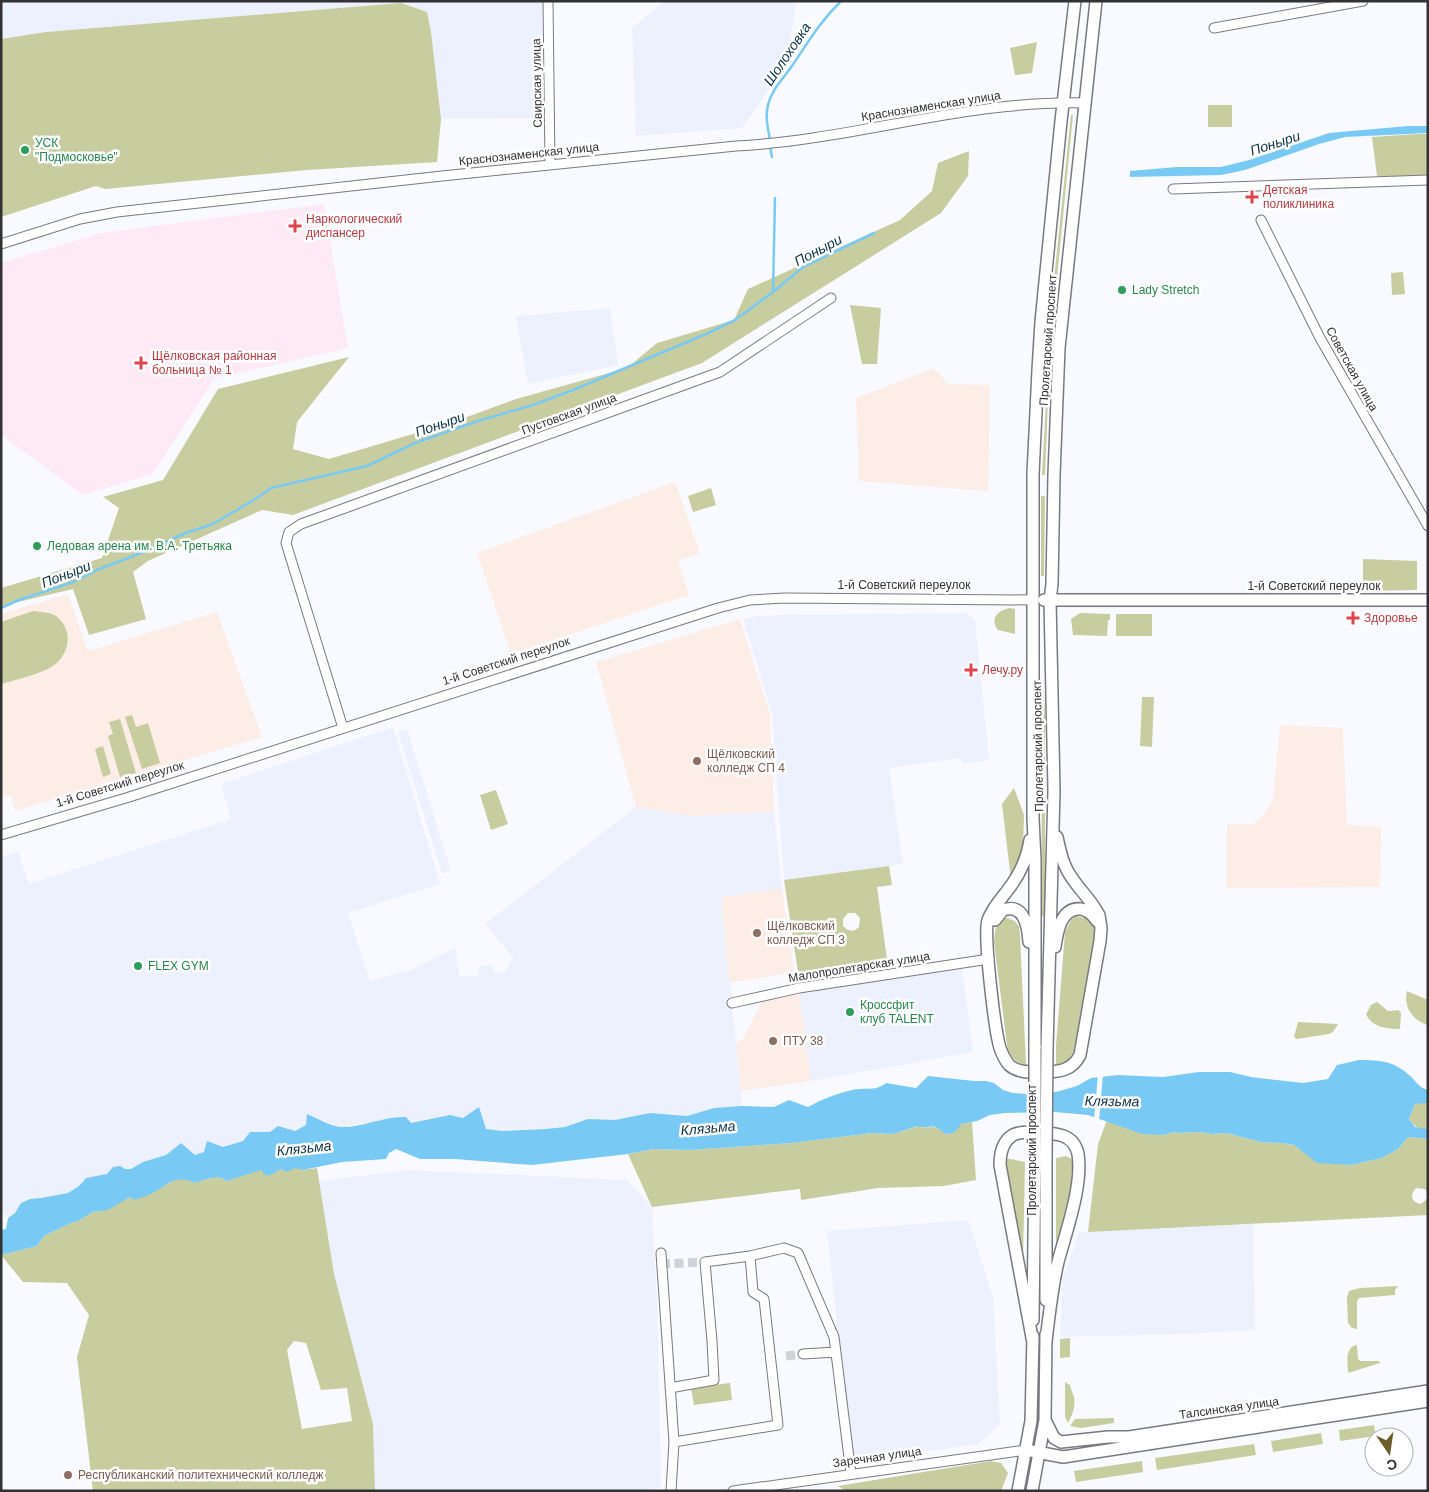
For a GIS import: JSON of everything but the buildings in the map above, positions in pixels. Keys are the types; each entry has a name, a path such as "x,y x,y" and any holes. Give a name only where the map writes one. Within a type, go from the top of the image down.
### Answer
{"main road":[{"name":"Пролетарский проспект","path":"1041,1048 1035,1027 1033,474 1041,322 1075,1"},
{"name":"Пролетарский проспект","path":"1018,1491 1031,1421 1040,1157 1041,1048 1047,1026 1053,817 1050,600 1059,348 1096,1"},
{"path":"1033,474 1037,480 1043,483 1050,480 1054,475"},
{"name":"1-й Советский переулок","path":"1033,600 1428,600"},
{"path":"1033,819 1029,851 1024,864 988,919 989,959 997,1030 1004,1058 1009,1064 1020,1071 1062,1071 1072,1066 1077,1060 1082,1046 1101,928 1096,910 1065,866 1060,853 1053,817"},
{"path":"988,946 998,914 1003,910 1013,908 1022,914 1025,918 1029,936 1035,1027"},
{"path":"1047,1026 1057,936 1062,922 1070,911 1082,909 1095,918 1101,928"},
{"path":"1033,1343 1000,1165 1001,1154 1006,1142 1013,1135 1024,1132 1063,1135 1071,1141 1078,1153 1076,1187 1054,1283 1046,1341"},
{"name":"Пролетарский проспект","path":"1032,1491 1045,1420 1046,1341 1040,1157"},
{"name":"Талсинская улица","path":"1045,1420 1054,1438 1061,1442 1108,1436 1138,1435 1428,1391"},
{"name":"Талсинская улица","path":"1026,1450 1063,1456 1428,1401"}],"street":[{"name":"Свирская улица","path":"548,1 550,165"},
{"path":"1214,28 1363,1"},
{"name":"Краснознаменская улица","path":"1,244 80,219 118,212 550,165 777,143 1018,105 1063,102 1084,103"},
{"path":"1174,189 1428,180"},
{"name":"Советская улица","path":"1261,220 1320,338 1428,526"},
{"name":"Пустовская улица","path":"343,728 286,543 289,532 301,524 720,372 831,298"},
{"name":"1-й Советский переулок","path":"1,835 126,798 718,608 750,600 785,598 1033,600"},
{"name":"Малопролетарская улица","path":"732,1003 799,988 989,959"},
{"path":"670,1388 714,1380 705,1262 750,1256 784,1248 798,1253 834,1336 851,1474"},
{"path":"661,1253 674,1442 671,1491"},
{"path":"674,1442 778,1425 764,1299 753,1292 750,1256"},
{"path":"803,1354 836,1352"},
{"name":"Заречная улица","path":"733,1491 1026,1450"}],"shaded area":[{"path":"1,1 542,1 543,118 441,119 427,12 401,3 46,32 1,39"},
{"path":"664,1 796,1 786,65 742,128 636,136 632,28"},
{"name":"Щёлковская районная больница № 1","path":"324,204 348,348 214,379 153,474 83,495 1,435 1,263 101,233"},
{"path":"610,308 618,365 528,384 516,316"},
{"path":"934,368 948,384 990,385 988,491 859,481 856,398"},
{"path":"675,482 700,553 678,561 689,595 511,654 477,553"},
{"path":"68,594 88,651 217,612 262,737 15,811 11,795 1,797 1,614"},
{"path":"967,613 975,621 989,760 963,764 961,758 889,768 903,864 784,880 772,713 743,619 756,616 784,615"},
{"name":"Щёлковский колледж СП 4","path":"740,619 770,714 774,812 692,816 636,807 596,662"},
{"path":"1280,725 1343,728 1347,825 1381,827 1380,887 1226,888 1227,824 1254,824 1265,813 1273,799"},
{"path":"393,727 440,884 348,913 370,981 410,970 457,947 456,960 460,977 479,975 479,966 493,965 494,973 505,972 513,958 485,924 636,807 692,816 774,812 782,889 722,897 742,1106 714,1108 687,1116 674,1114 615,1120 588,1119 565,1127 502,1131 486,1129 463,1118 450,1115 411,1123 365,1123 340,1127 308,1114 306,1125 295,1131 278,1126 270,1132 250,1132 243,1141 237,1144 194,1155 181,1143 166,1155 131,1169 86,1178 79,1186 68,1193 30,1199 21,1203 15,1213 8,1218 1,1211 1,857 18,852 29,884 231,819 221,784"},
{"path":"407,729 451,871 442,873 398,732"},
{"name":"Щёлковский колледж СП 3","path":"782,889 794,972 729,983 721,897"},
{"path":"962,967 973,1052 811,1081 799,992"},
{"name":"ПТУ 38","path":"799,992 811,1081 741,1091 736,1043 743,1039 763,999"},
{"path":"409,1170 627,1180 652,1207 657,1305 661,1487 634,1491 375,1491 373,1424 334,1274 319,1181"},
{"path":"968,1220 993,1297 1000,1424 979,1444 852,1461 827,1231"},
{"path":"1253,1224 1255,1330 1187,1334 1060,1337 1063,1279 1080,1231"}],"green space":[{"path":"401,3 427,12 441,119 437,162 307,170 105,189 96,186 1,217 1,39 46,32"},
{"path":"1037,42 1032,73 1015,75 1010,48"},
{"path":"1208,105 1232,105 1232,127 1208,127"},
{"path":"1071,115 1073,115 1049,374 1045,475 1042,475 1051,309"},
{"path":"1428,134 1428,176 1377,176 1372,137"},
{"path":"969,151 968,176 941,213 702,363 293,515 262,510 148,561 133,572 146,619 89,635 73,589 1,606 1,588 102,558 119,508 103,497 163,480 218,389 349,357 297,422 293,449 329,459 453,422 516,399 627,368 657,343 734,320 748,289 900,220 932,191 938,163"},
{"path":"1403,272 1405,294 1392,295 1391,273"},
{"path":"850,305 881,308 877,364 862,364"},
{"path":"711,488 716,505 693,512 688,496"},
{"path":"1041,496 1045,496 1044,576 1041,576"},
{"path":"1363,559 1417,561 1417,590 1363,591"},
{"path":"1010,608 1015,609 1015,634 998,630 994,622 999,613"},
{"path":"33,611 51,614 62,622 66,628 68,642 66,649 59,661 53,666 1,684 1,622"},
{"path":"1080,613 1110,614 1107,636 1073,635 1071,619"},
{"path":"1116,614 1152,614 1152,636 1116,636"},
{"path":"1041,679 1045,718 1044,917 1042,916"},
{"path":"1142,697 1154,697 1152,747 1140,746"},
{"path":"132,715 136,727 148,723 160,763 142,769 125,717"},
{"path":"120,719 136,773 120,777 108,736 113,734 109,722"},
{"path":"103,746 111,774 103,777 95,749"},
{"path":"1014,788 1024,815 1023,853 1011,880 1002,804"},
{"path":"496,790 508,824 491,830 480,795"},
{"path":"889,866 892,885 877,887 887,959 798,972 784,880","holes":["848,913 855,913 860,918 859,927 849,930 843,926 843,919"]},
{"path":"1076,916 1086,918 1094,926 1094,941 1076,1045 1069,1059 1056,1066 1065,932 1071,920"},
{"path":"1004,917 1015,921 1019,927 1026,1065 1013,1058 1007,1045 994,942 997,924"},
{"path":"1407,991 1428,1000 1428,1025 1418,1020 1410,1012 1406,1002"},
{"path":"1377,1002 1388,1011 1399,1010 1401,1013 1400,1029 1380,1026 1368,1018 1366,1014 1371,1005"},
{"path":"1298,1022 1338,1024 1333,1032 1329,1034 1297,1039 1294,1037"},
{"path":"1428,1103 1428,1129 1417,1127 1409,1119 1415,1104"},
{"path":"1107,1120 1123,1127 1164,1135 1174,1132 1226,1133 1261,1142 1294,1145 1317,1162 1351,1165 1382,1158 1398,1149 1408,1137 1428,1139 1428,1193 1425,1189 1416,1188 1412,1198 1415,1202 1421,1204 1428,1198 1428,1215 1088,1232 1098,1144"},
{"path":"972,1122 976,1180 944,1186 878,1188 801,1200 800,1189 652,1207 628,1154 653,1149 689,1150 792,1143 873,1133 893,1134 919,1126 926,1128 934,1127 946,1134 950,1134 961,1124"},
{"path":"1066,1156 1073,1160 1070,1196 1056,1250 1056,1158"},
{"path":"1005,1158 1025,1162 1023,1261 1005,1164"},
{"path":"295,1167 303,1170 317,1168 334,1274 373,1424 375,1491 93,1491 77,1357 89,1315 67,1283 23,1282 1,1255 37,1246 44,1236 93,1212 100,1211 131,1197 152,1193 176,1179 187,1179 195,1183 219,1177 227,1181 254,1171 261,1170 273,1174 281,1169","holes":["294,1341 306,1343 321,1390 347,1388 352,1421 302,1429 287,1350"]},
{"path":"1398,1286 1395,1290 1395,1295 1359,1298 1357,1301 1357,1329 1352,1328 1348,1323 1347,1297 1349,1291 1360,1288"},
{"path":"1070,1338 1070,1357 1060,1358 1060,1339"},
{"path":"1356,1345 1360,1361 1379,1361 1380,1363 1348,1373 1348,1353"},
{"path":"1065,1382 1070,1385 1074,1396 1073,1411 1068,1423 1065,1417"},
{"path":"730,1383 732,1400 694,1405 691,1388"},
{"path":"1114,1418 1114,1423 1081,1428 1070,1426 1075,1419"},
{"path":"1374,1425 1374,1427 1364,1427 1364,1438 1340,1441 1339,1430"},
{"path":"1321,1433 1323,1444 1273,1452 1271,1441"},
{"path":"1254,1444 1256,1455 1157,1470 1155,1458"},
{"path":"991,1461 1001,1463 1008,1473 1001,1491 846,1491 838,1486"},
{"path":"1142,1461 1143,1472 1076,1482 1074,1471"}],"water":[{"path":"1428,126 1428,133 1345,137 1319,144 1245,170 1221,175 1130,177 1130,171 1177,167 1221,167 1249,160 1329,133"},
{"name":"Клязьма","path":"1359,1060 1380,1061 1392,1064 1403,1070 1420,1086 1428,1090 1428,1103 1415,1104 1409,1119 1415,1127 1428,1129 1428,1139 1408,1137 1398,1149 1382,1158 1351,1165 1317,1163 1294,1145 1261,1142 1226,1133 1174,1132 1164,1135 1142,1134 1088,1115 1055,1112 990,1115 977,1121 961,1124 955,1132 948,1134 933,1127 918,1126 893,1134 873,1133 792,1143 689,1150 653,1149 628,1154 532,1165 455,1159 420,1159 396,1149 389,1153 386,1159 342,1162 303,1170 295,1168 287,1172 281,1169 266,1176 261,1170 227,1181 219,1177 195,1183 188,1180 172,1181 146,1196 134,1200 130,1197 108,1210 93,1212 44,1236 37,1246 1,1255 1,1230 6,1229 8,1218 15,1213 21,1203 30,1199 68,1193 79,1186 86,1178 107,1174 113,1167 120,1166 125,1169 131,1169 143,1162 166,1155 181,1143 195,1155 204,1152 207,1141 223,1147 243,1141 250,1132 270,1132 278,1126 295,1131 306,1125 307,1114 332,1125 348,1127 398,1117 406,1117 411,1123 450,1115 463,1118 479,1107 486,1129 502,1131 546,1129 565,1127 588,1119 615,1120 650,1113 687,1116 714,1108 742,1106 774,1107 789,1100 808,1107 840,1093 874,1088 886,1083 916,1088 928,1076 986,1081 994,1083 1003,1090 1028,1094 1056,1092 1077,1086 1091,1078 1118,1075 1163,1077 1199,1072 1230,1072 1251,1077 1303,1083 1328,1079 1337,1065"}],"pier":[{"path":"1103,1074 1099,1121 1094,1119 1098,1075"}],"waterway":[{"name":"Шолоховка","path":"770,140 767,114 772,93 827,16 841,1"},
{"name":"Шолоховка","path":"770,146 772,157"},
{"name":"Шолоховка","path":"773,291 775,198"},
{"name":"Поныри","path":"1,608 76,581 97,570 156,547 183,534 213,524 271,488 367,466 415,443 478,421 533,405 706,334 735,320 803,267 874,233"}],"tunnel":[{"path":"661,1264 705,1262"},
{"path":"786,1356 803,1354"}],"place":[{"name":"УСК \"Подмосковье\"","path":"25,150"},
{"name":"Детская поликлиника","path":"1252,197"},
{"name":"Наркологический диспансер","path":"295,226"},
{"name":"Lady Stretch","path":"1122,290"},
{"name":"Щёлковская районная больница № 1","path":"141,363"},
{"name":"Ледовая арена им. В.А. Третьяка","path":"37,546"},
{"name":"Здоровье","path":"1353,618"},
{"name":"Лечу.ру","path":"971,670"},
{"name":"Щёлковский колледж СП 4","path":"697,761"},
{"name":"Щёлковский колледж СП 3","path":"757,933"},
{"name":"FLEX GYM","path":"138,966"},
{"name":"Кроссфит клуб TALENT","path":"850,1012"},
{"name":"ПТУ 38","path":"773,1041"},
{"name":"Республиканский политехнический колледж","path":"68,1475"}]}
